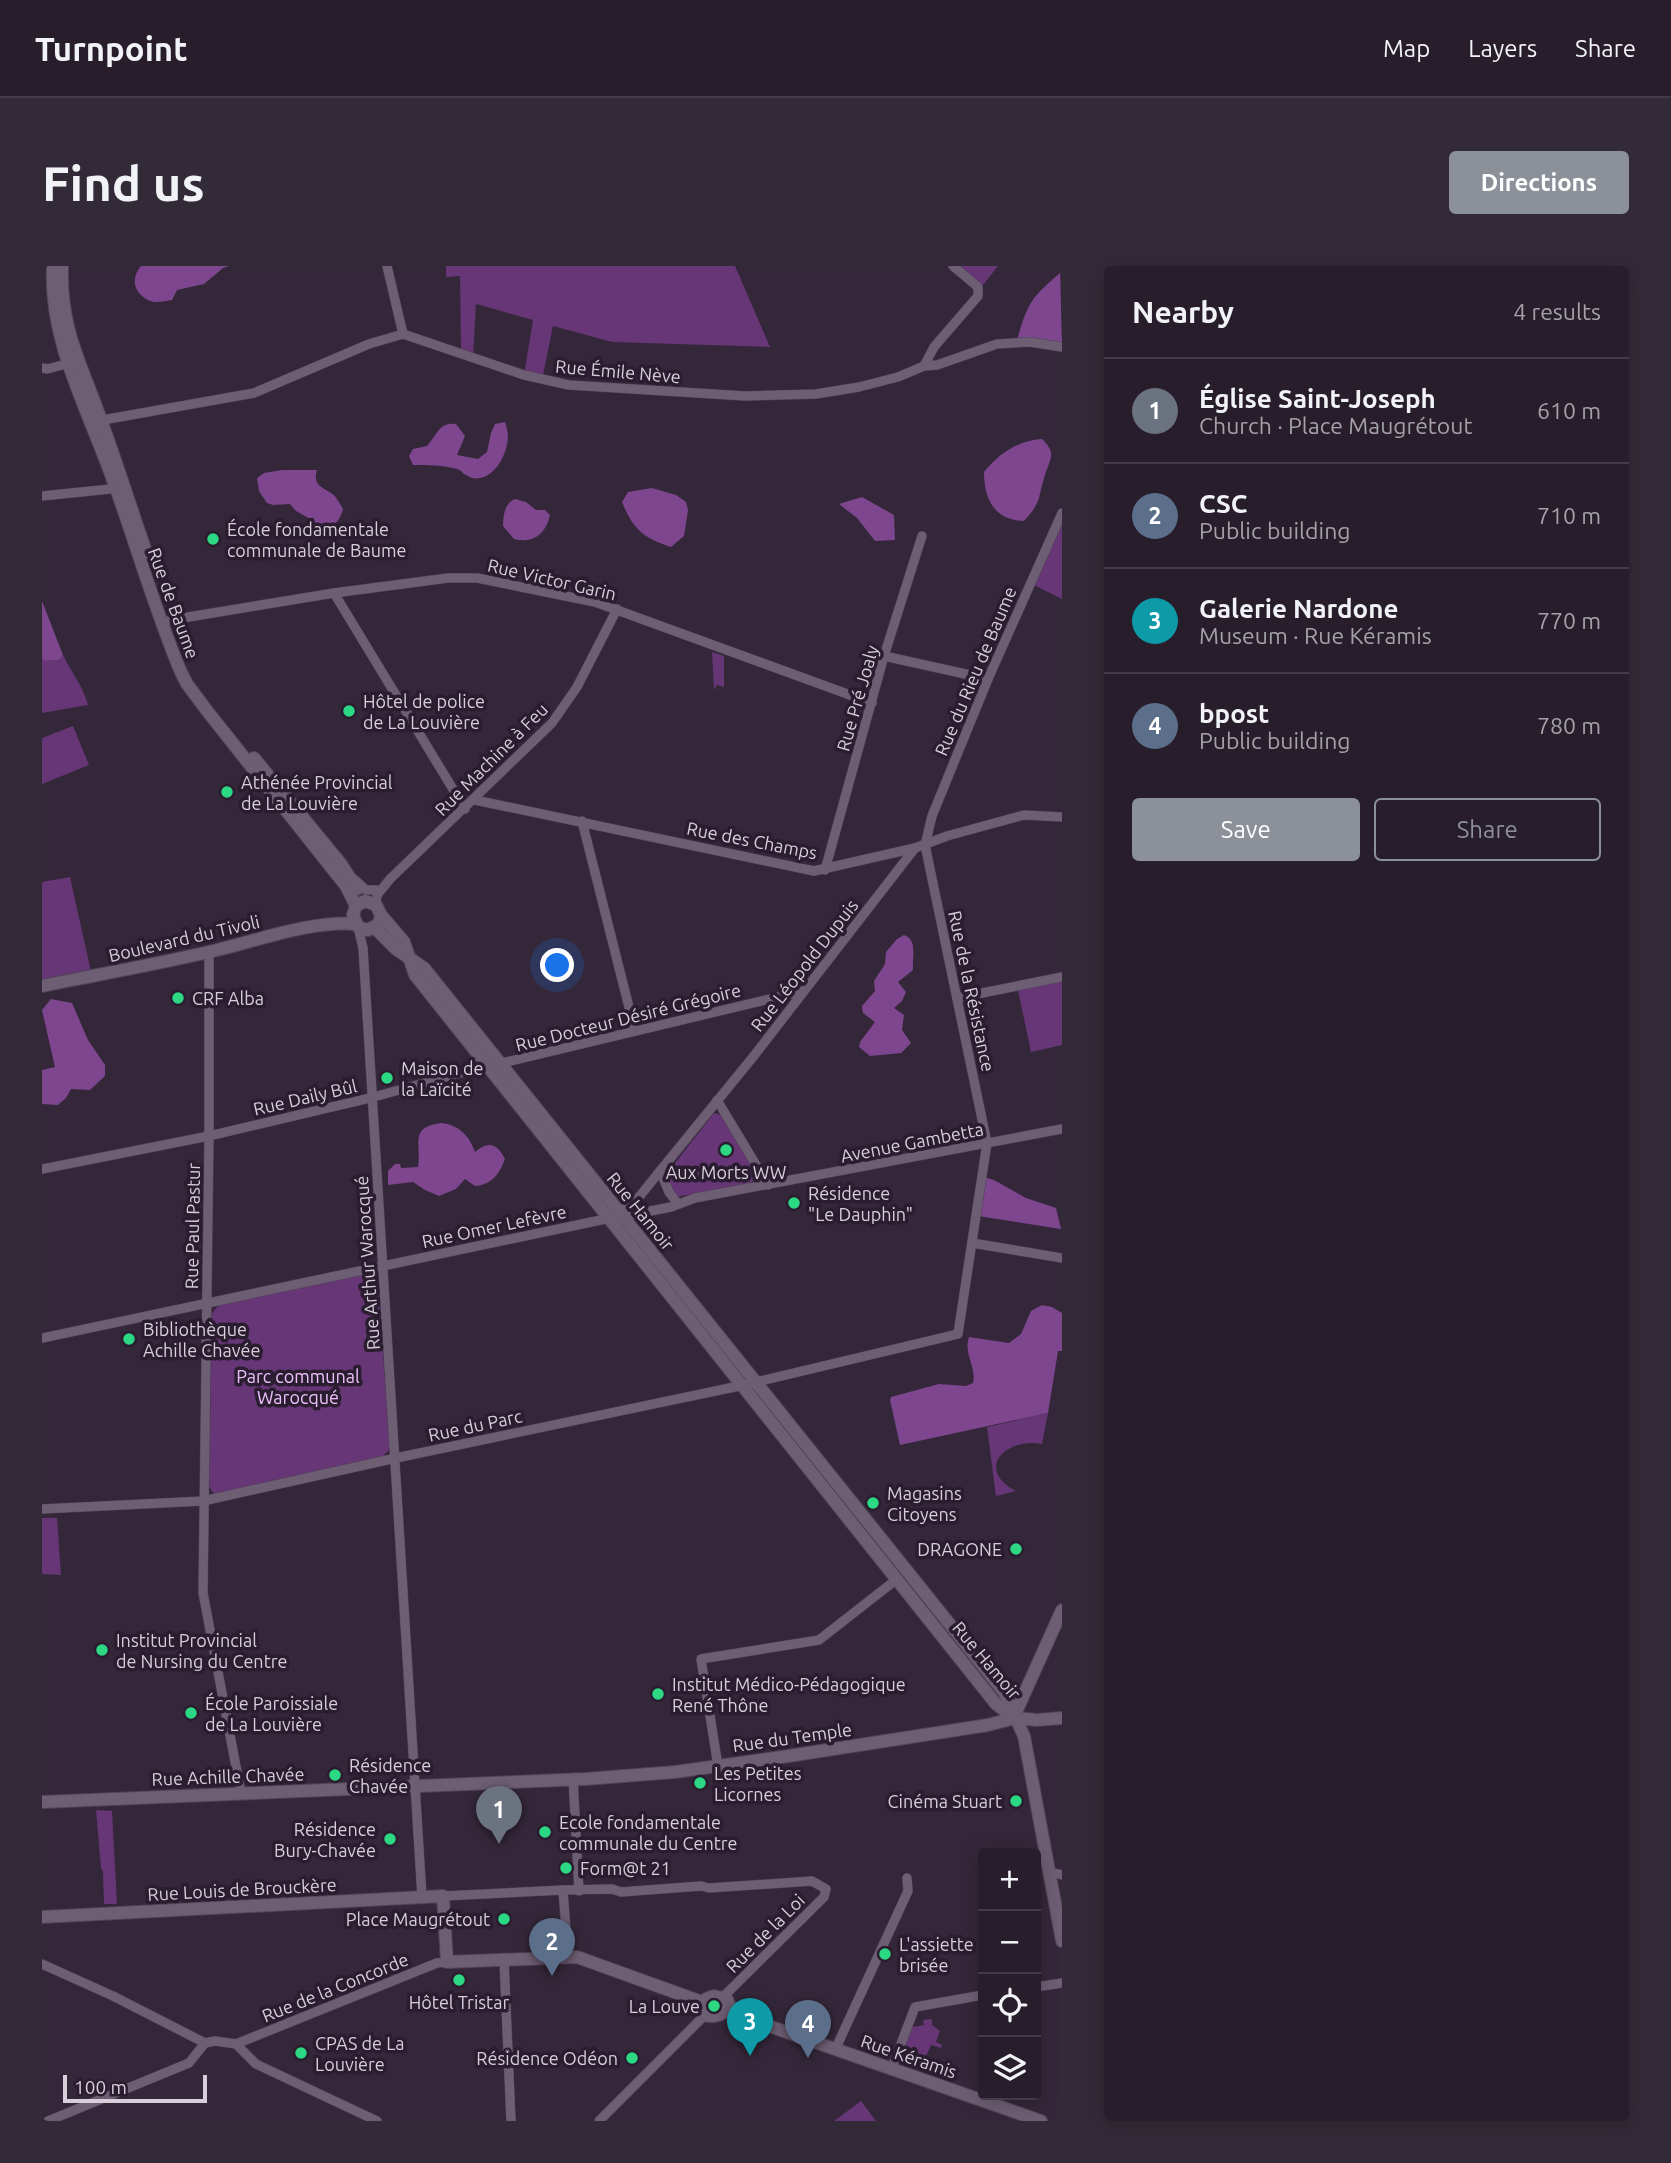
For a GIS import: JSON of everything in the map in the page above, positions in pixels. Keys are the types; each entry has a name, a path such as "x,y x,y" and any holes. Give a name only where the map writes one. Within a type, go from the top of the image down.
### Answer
{"main road":[{"name":"Rue de Baume","path":"53,266 54,308 194,681 350,876 364,912"},
{"name":"Rue de Baume","path":"62,266 64,316 73,362"},
{"name":"Rue de Baume","path":"120,488 174,657 187,684 364,912"},
{"name":"Boulevard du Tivoli","path":"42,986 209,952 334,923 364,912"},
{"path":"364,912 373,929"},
{"name":"Rue Hamoir","path":"364,912 404,942 408,957"},
{"name":"Rue Hamoir","path":"373,929 424,968 495,1064 749,1384 897,1579 996,1704 1015,1715"},
{"name":"Rue Hamoir","path":"749,1384 1004,1692 1015,1715"},
{"path":"1062,1610 1015,1715 1024,1736 1056,1874 1062,1941"},
{"name":"Rue du Temple","path":"416,1785 585,1779 675,1772 976,1727 1015,1715 1037,1720 1062,1718"},
{"name":"Rue Achille Chavée","path":"42,1802 416,1785"},
{"path":"443,1896 447,1962 577,1957 704,2009 715,2016 726,2011 729,2002 723,1997 714,1996 704,2009"},
{"name":"Rue Louis de Brouckère","path":"42,1917 443,1896"},
{"name":"Rue Kéramis","path":"726,2011 1041,2121"}],"street":[{"path":"96,421 254,393 369,344 403,334 387,266"},
{"path":"924,366 934,346 978,296 978,288 953,266"},
{"name":"Rue Émile Nève","path":"403,334 542,380 569,385 745,396 805,395 882,381 997,344 1030,342 1062,347"},
{"path":"42,368 73,362"},
{"path":"42,496 120,488"},
{"name":"Rue du Rieu de Baume","path":"920,846 988,679 1062,513"},
{"name":"Rue Pré Joaly","path":"825,870 884,656 922,536"},
{"name":"Rue Victor Garin","path":"170,620 334,593 448,578 477,578 582,599 617,609 872,703"},
{"path":"334,593 465,809"},
{"name":"Rue Machine à Feu","path":"364,912 369,895 390,879 475,800 552,723 576,687 617,609"},
{"path":"884,656 988,679"},
{"name":"Rue des Champs","path":"475,800 803,869 825,870 920,846 1024,815 1062,817"},
{"path":"582,821 635,1031"},
{"name":"Rue Léopold Dupuis","path":"617,1216 635,1202 920,846"},
{"name":"Rue de la Résistance","path":"920,846 957,998 987,1143"},
{"path":"350,876 366,890 376,890"},
{"name":"Rue Machine à Feu","path":"364,912 390,879"},
{"name":"Rue Arthur Warocqué","path":"364,912 363,948 370,1098 384,1266 422,1897"},
{"name":"Rue Arthur Warocqué","path":"363,948 373,929"},
{"name":"Rue Paul Pastur","path":"209,952 204,1593 241,1793"},
{"path":"957,998 1062,977"},
{"name":"Rue Docteur Désiré Grégoire","path":"495,1064 803,991"},
{"name":"Rue Daily Bûl","path":"42,1169 209,1136 370,1098 495,1064"},
{"path":"717,1100 768,1185"},
{"name":"Avenue Gambetta","path":"678,1204 695,1198 1062,1129"},
{"path":"987,1143 972,1243 1062,1258"},
{"path":"660,1171 669,1192 678,1204"},
{"name":"Rue Omer Lefèvre","path":"42,1338 678,1204"},
{"name":"Rue du Parc","path":"42,1509 204,1501 749,1384 957,1334 972,1243"},
{"path":"718,1766 701,1659 819,1640 897,1579"},
{"path":"443,1896 579,1891 573,1778"},
{"path":"835,2050 908,1891 907,1878"},
{"name":"Rue de la Loi","path":"579,1891 612,1889 621,1892 812,1881 825,1889 824,1897 723,1997"},
{"path":"563,1890 568,1957"},
{"path":"504,1960 511,2121"},
{"name":"Rue de la Concorde","path":"236,2045 437,1963 447,1962"},
{"path":"42,1964 113,1996 205,2043 215,2041 236,2045 257,2064 377,2121"},
{"path":"1041,1986 1062,1983"},
{"path":"891,2070 915,2007 978,1996"},
{"path":"599,2121 704,2009"},
{"path":"48,2121 189,2063 205,2043"}],"green space":[{"path":"446,266 735,266 770,347 612,342 553,326 542,380 524,375 533,320 476,304 473,356 461,352 460,276 446,277"},
{"path":"953,266 998,266 983,285 978,287"},
{"path":"1062,513 1062,599 1030,583"},
{"path":"712,652 724,656 724,687 717,685 714,690"},
{"path":"63,655 88,705 42,713 42,659 59,660"},
{"path":"73,726 89,765 42,784 42,738"},
{"path":"70,877 92,976 42,986 42,882"},
{"path":"1062,977 1062,1045 1031,1052 1017,986"},
{"path":"714,1113 722,1115 759,1178 745,1185 676,1197 665,1176"},
{"name":"Parc communal Warocqué","path":"363,1274 373,1278 378,1287 390,1449 382,1457 214,1494 209,1486 212,1313 219,1305"},
{"path":"1048,1413 1042,1444 1017,1445 1000,1457 996,1465 997,1473 1016,1491 996,1496 987,1427"},
{"path":"42,1518 57,1518 61,1575 42,1574"},
{"path":"96,1810 112,1811 117,1904 104,1904"},
{"path":"932,2019 932,2025 940,2031 936,2042 942,2045 941,2048 931,2045 921,2068 900,2061 912,2027 924,2025 923,2020"},
{"path":"861,2101 876,2121 834,2121"}],"shaded area":[{"path":"141,266 229,266 204,284 177,290 172,300 157,302 143,297 137,289 135,280"},
{"path":"1060,266 1062,345 1017,340 1032,302 1060,273"},
{"path":"505,422 508,436 502,459 496,468 482,478 472,478 452,468 413,465 409,456 413,449 427,446 442,427 456,424 465,436 457,455 478,459 487,452 495,424"},
{"path":"1042,439 1051,456 1037,504 1024,521 1005,517 989,499 984,472 1010,449 1025,442"},
{"path":"317,470 318,484 335,496 343,509 336,523 322,531 290,504 267,503 259,491 257,478 264,473"},
{"path":"652,488 676,495 686,502 688,510 684,536 671,547 640,531 630,519 622,502 628,492"},
{"path":"862,497 894,515 895,540 875,541 857,518 839,504"},
{"path":"515,499 526,502 536,510 545,510 550,515 542,532 533,539 514,539 503,526 505,510"},
{"path":"42,601 63,655 59,660 42,659"},
{"path":"904,935 913,945 913,970 898,982 906,992 902,1001 894,1008 904,1015 902,1030 911,1043 901,1053 870,1056 859,1047 875,1022 863,1013 862,1006 875,991 874,981 885,964 886,952"},
{"path":"51,999 72,1003 88,1040 105,1065 105,1076 90,1090 71,1089 58,1105 42,1104 42,1070 55,1067 42,1010"},
{"path":"441,1123 462,1132 475,1152 488,1145 499,1150 505,1159 497,1174 490,1181 475,1186 465,1179 456,1189 439,1196 413,1182 388,1185 388,1171 395,1164 400,1164 401,1168 418,1167 420,1133 424,1128"},
{"path":"984,1177 1026,1198 1056,1208 1061,1229 978,1216"},
{"path":"1042,1305 1062,1313 1062,1351 1058,1351 1048,1413 900,1445 891,1397 939,1384 966,1386 973,1383 969,1337 1009,1343 1021,1334 1031,1311"}],"place":[{"name":"École fondamentale communale de Baume","path":"213,539"},
{"name":"Hôtel de police de La Louvière","path":"349,711"},
{"name":"Athénée Provincial de La Louvière","path":"227,792"},
{"name":"CRF Alba","path":"178,998"},
{"name":"Maison de la Laïcité","path":"387,1078"},
{"name":"Aux Morts WW","path":"726,1150"},
{"name":"Résidence \"Le Dauphin\"","path":"794,1203"},
{"name":"Bibliothèque Achille Chavée","path":"129,1339"},
{"name":"Magasins Citoyens","path":"873,1503"},
{"name":"DRAGONE","path":"1016,1549"},
{"name":"Institut Provincial de Nursing du Centre","path":"102,1650"},
{"name":"Institut Médico-Pédagogique René Thône","path":"658,1694"},
{"name":"École Paroissiale de La Louvière","path":"191,1713"},
{"name":"Résidence Chavée","path":"335,1775"},
{"name":"Les Petites Licornes","path":"700,1783"},
{"name":"Cinéma Stuart","path":"1016,1801"},
{"name":"Ecole fondamentale communale du Centre","path":"545,1832"},
{"name":"Résidence Bury-Chavée","path":"390,1839"},
{"name":"Église Saint-Joseph","path":"499,1844"},
{"name":"Form@t 21","path":"566,1868"},
{"name":"Place Maugrétout","path":"504,1919"},
{"name":"L'assiette brisée","path":"885,1954"},
{"name":"CSC","path":"552,1976"},
{"name":"Hôtel Tristar","path":"459,1980"},
{"name":"La Louve","path":"714,2006"},
{"name":"CPAS de La Louvière","path":"301,2053"},
{"name":"Galerie Nardone","path":"750,2056"},
{"name":"Résidence Odéon","path":"632,2058"},
{"name":"bpost","path":"808,2058"}]}
